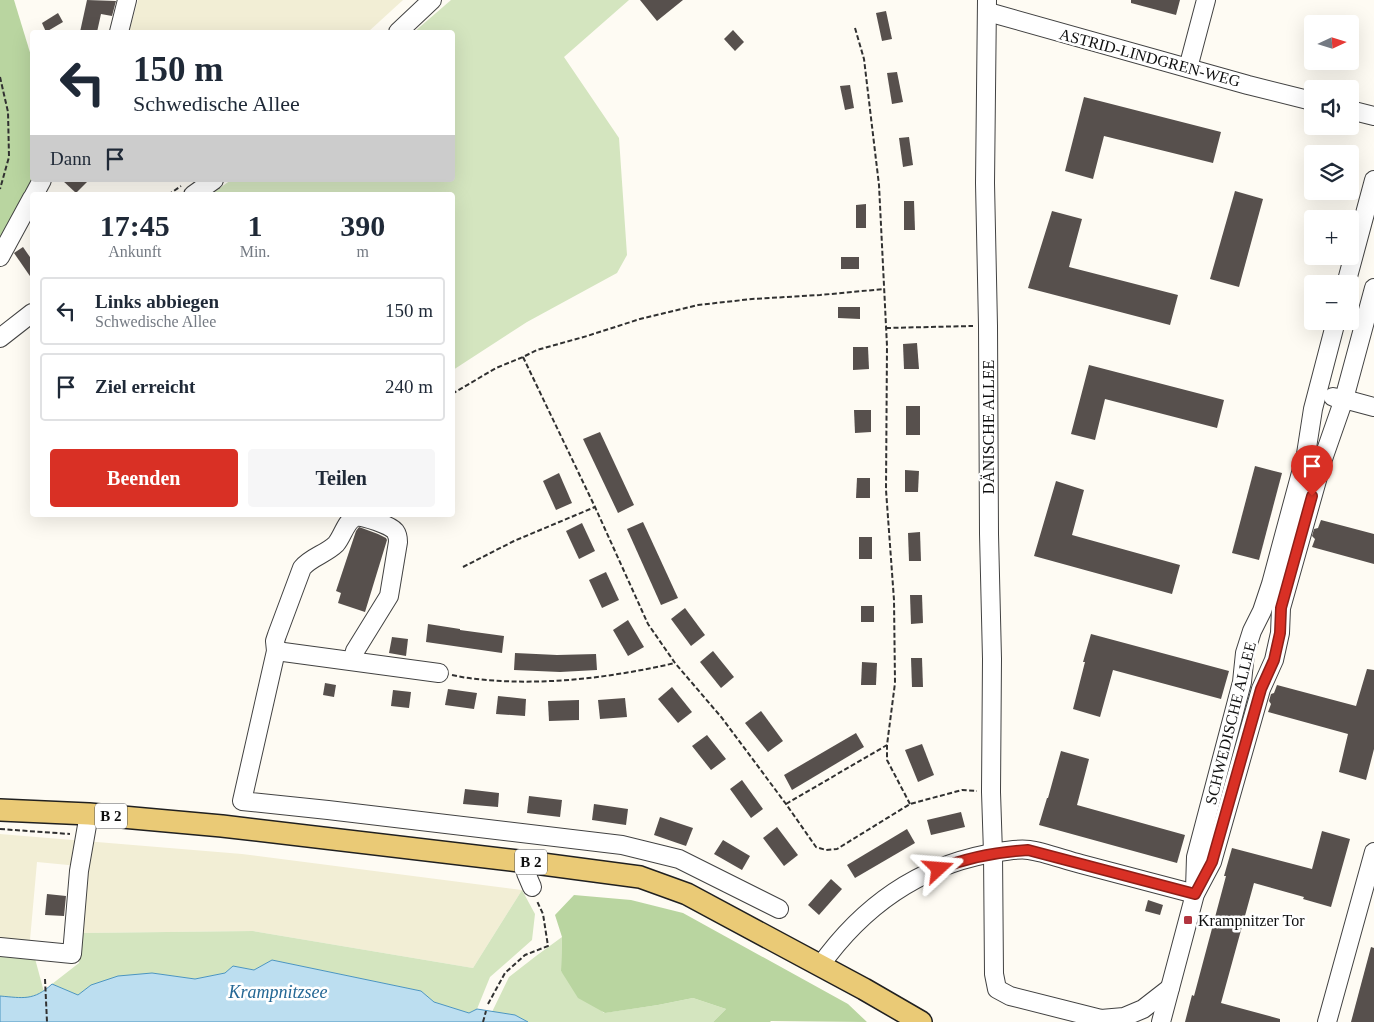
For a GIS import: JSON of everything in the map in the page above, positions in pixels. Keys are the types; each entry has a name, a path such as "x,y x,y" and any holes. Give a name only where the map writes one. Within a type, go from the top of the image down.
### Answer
{"main road":[{"name":"B 2","path":"0,810 89,814 222,826 526,862 640,878 687,894 921,1022"}],"street":[{"path":"120,30 128,0"},
{"path":"400,30 432,0"},
{"path":"1188,68 1206,0"},
{"name":"ASTRID-LINDGREN-WEG","path":"987,6 1188,68 1304,99"},
{"name":"DÄNISCHE ALLEE","path":"987,6 985,183 992,660 991,792 994,974 997,989 1010,996 1101,1019 1124,1017 1143,1009 1170,988"},
{"path":"1359,112 1374,116"},
{"path":"1348,275 1374,180"},
{"path":"188,190 209,182"},
{"path":"0,257 30,202"},
{"name":"SCHWEDISCHE ALLEE","path":"1161,1022 1195,894 1212,862 1261,689 1274,660 1280,633 1281,608 1323,459 1338,398 1374,288"},
{"path":"0,338 30,315"},
{"name":"SCHWEDISCHE ALLEE","path":"1195,894 1196,857 1242,682 1245,653 1271,584 1306,454 1313,408 1334,330"},
{"path":"1338,398 1374,407"},
{"path":"355,517 332,548 311,560 302,568 277,635 276,651 242,801 622,845 679,860 779,909"},
{"path":"352,661 355,651 389,596 398,542 395,530 364,517"},
{"path":"276,651 439,673"},
{"path":"0,947 72,954 79,871 89,814"},
{"path":"406,848 409,820"},
{"path":"820,966 839,941 861,918 894,892 942,867 993,853 1028,850 1195,894"},
{"path":"1327,1022 1374,852"},
{"path":"526,862 526,873 532,887"}],"path":[{"path":"855,28 864,59 879,185 886,328 886,490 894,600 895,683 887,745 887,760 910,804"},
{"path":"0,77 8,112 10,157 0,189"},
{"path":"455,392 496,368 537,350 640,319 698,304 884,289"},
{"path":"886,328 988,326"},
{"path":"523,357 595,507 648,624 675,663 722,718 816,847 826,850 837,850 910,804 962,790 991,792"},
{"path":"463,567 514,541 595,507"},
{"path":"439,673 468,679 531,682 612,676 675,663"},
{"path":"786,804 887,745"},
{"path":"0,829 86,836"},
{"path":"488,1004 505,973 525,954 548,946 543,914 532,887"},
{"path":"45,979 47,1022"},
{"path":"483,1022 486,1011"}],"shaded area":[{"path":"138,0 403,0 370,30 130,30"},
{"path":"0,834 242,854 522,890 473,968 253,931 82,933 89,867 37,862 30,940 0,938"}],"green space":[{"path":"0,0 14,0 30,52 31,182 0,245"},
{"path":"451,0 629,0 564,57 619,138 627,255 617,273 527,322 455,369 455,192 214,192 228,182 455,182 455,30 416,30"},
{"path":"522,890 535,914 532,940 490,977 477,1009 469,1013 434,1002 421,991 272,960 254,970 233,966 225,973 195,979 152,973 91,985 78,995 52,984 79,963 82,933 253,931 473,968"},
{"path":"574,895 631,900 683,913 848,1004 867,1022 713,1022 726,1009 693,998 605,1013 578,998 561,971 562,937 555,915"},
{"path":"562,937 561,971 604,1013 693,998 726,1009 713,1022 528,1022 515,1015 492,1012 509,977"},
{"path":"0,938 30,940 44,992 25,999 0,996"}],"water":[{"name":"Krampnitzsee","path":"272,960 421,991 434,1002 469,1013 477,1009 515,1015 528,1022 0,1022 0,996 22,998 34,996 52,984 78,995 91,985 118,976 152,973 195,979 225,973 233,966 254,970"}],"building":[{"path":"87,0 116,1 112,16 101,14 97,30 80,30"},
{"path":"640,0 683,0 657,21"},
{"path":"1131,0 1180,0 1176,15 1131,3"},
{"path":"886,11 892,39 882,41 876,13"},
{"path":"58,13 63,22 49,30 45,30 42,23"},
{"path":"733,30 744,42 735,51 724,39"},
{"path":"897,72 903,102 892,104 887,73"},
{"path":"850,85 854,108 845,110 840,86"},
{"path":"1084,97 1221,132 1213,163 1104,136 1093,179 1065,171"},
{"path":"909,137 913,165 903,167 899,138"},
{"path":"64,182 87,182 77,192"},
{"path":"1235,191 1263,199 1239,287 1210,279"},
{"path":"904,201 914,201 915,230 904,230"},
{"path":"866,204 866,228 856,228 856,205"},
{"path":"1052,211 1082,219 1069,267 1178,295 1170,325 1028,288"},
{"path":"23,247 30,257 30,276 14,253"},
{"path":"841,257 859,257 859,269 841,269"},
{"path":"838,307 860,307 860,319 838,318"},
{"path":"917,343 919,369 904,369 903,344"},
{"path":"853,347 868,347 869,369 853,370"},
{"path":"1089,365 1224,400 1217,428 1105,399 1095,440 1071,434"},
{"path":"906,406 920,406 920,435 906,435"},
{"path":"854,410 871,410 871,432 855,433"},
{"path":"600,432 634,505 618,513 583,439"},
{"path":"1255,466 1282,473 1259,560 1232,553"},
{"path":"905,470 919,471 918,492 905,492"},
{"path":"559,473 572,503 556,510 543,481"},
{"path":"857,478 870,478 870,498 856,498"},
{"path":"1056,481 1084,490 1072,535 1180,565 1172,594 1034,556"},
{"path":"1321,520 1374,534 1374,564 1312,547 1315,539 1312,536 1314,529 1318,528"},
{"path":"643,522 678,598 661,605 627,529"},
{"path":"582,523 595,551 579,559 566,531"},
{"path":"359,527 378,534 387,540 365,612 338,603 341,593 336,591"},
{"path":"920,532 921,561 909,561 908,533"},
{"path":"859,537 872,537 872,559 859,559"},
{"path":"606,572 619,600 602,608 589,580"},
{"path":"910,595 922,595 923,623 911,624"},
{"path":"861,606 874,606 874,622 861,622"},
{"path":"685,608 705,635 691,646 671,619"},
{"path":"628,620 644,647 628,656 613,630"},
{"path":"428,624 504,636 502,653 426,642"},
{"path":"1091,634 1229,671 1221,699 1113,670 1100,717 1073,709"},
{"path":"392,637 408,639 406,656 389,653"},
{"path":"713,651 734,677 721,688 700,662"},
{"path":"515,653 596,654 597,670 560,672 514,670"},
{"path":"911,658 922,658 923,687 912,687"},
{"path":"862,662 877,663 876,685 861,685"},
{"path":"1367,669 1374,670 1374,749 1366,780 1339,772 1348,734 1268,712 1271,704 1269,701 1271,694 1274,693 1277,685 1356,706"},
{"path":"325,683 336,685 334,697 323,695"},
{"path":"672,687 692,712 678,723 658,699"},
{"path":"448,689 477,693 474,709 445,705"},
{"path":"393,690 411,692 409,708 391,706"},
{"path":"498,696 526,699 525,716 496,714"},
{"path":"625,698 627,717 600,719 598,700"},
{"path":"579,700 579,720 549,721 548,701"},
{"path":"761,711 783,741 768,752 745,723"},
{"path":"856,733 864,747 792,790 784,775"},
{"path":"707,735 726,759 711,770 692,746"},
{"path":"922,744 934,775 918,782 905,750"},
{"path":"1061,751 1089,759 1077,805 1185,835 1177,863 1039,825"},
{"path":"742,780 763,809 751,818 730,789"},
{"path":"465,789 499,793 498,807 463,804"},
{"path":"529,796 562,800 560,817 527,813"},
{"path":"594,804 628,809 626,825 592,820"},
{"path":"961,812 965,827 931,835 927,820"},
{"path":"660,817 693,828 686,846 654,835"},
{"path":"777,827 798,855 784,866 763,838"},
{"path":"907,829 915,843 855,878 847,865"},
{"path":"1322,831 1350,839 1331,907 1303,899 1304,897 1254,883 1221,1003 1280,1019 1280,1022 1185,1022 1192,995 1194,996 1232,848 1312,869"},
{"path":"723,840 750,856 742,870 714,854"},
{"path":"831,879 842,889 819,915 808,905"},
{"path":"47,894 66,896 64,916 45,915"},
{"path":"1148,900 1163,905 1160,915 1145,911"},
{"path":"1371,947 1374,948 1374,1022 1351,1022"}],"place":[{"name":"Krampnitzer Tor","path":"1188,920"}],"route":[{"path":"939,869 993,853 1028,850 1195,894 1212,862 1261,689 1274,660 1280,633 1281,608 1312,496"}]}
